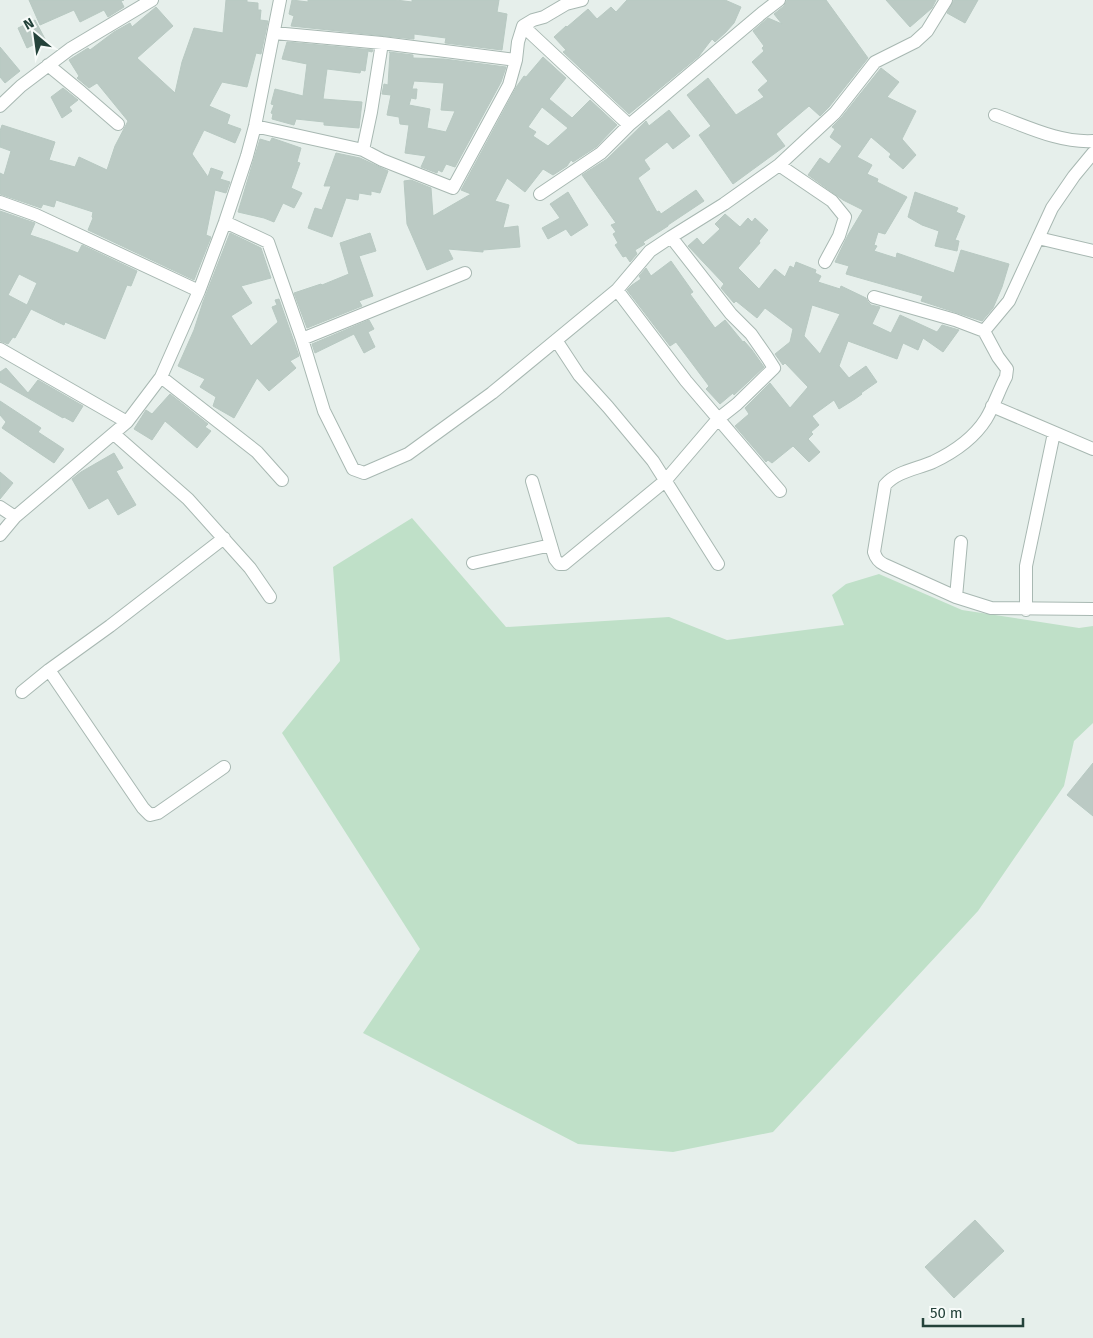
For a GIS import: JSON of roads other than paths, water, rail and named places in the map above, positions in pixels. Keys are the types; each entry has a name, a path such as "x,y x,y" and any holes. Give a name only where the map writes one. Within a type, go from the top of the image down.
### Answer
{"street":[{"path":"0,106 21,86 70,49 152,0"},
{"path":"0,535 15,517 127,422 161,377 199,291 247,156 255,126 280,0"},
{"path":"255,126 363,150 382,160 453,188 509,84 523,26 544,17 566,4 582,0"},
{"path":"540,194 601,153 629,125 779,0"},
{"path":"225,222 268,242 302,339 324,410 353,469 364,473 408,454 492,393 618,290 650,251 724,204 779,165 835,113 875,62 915,42 927,31 946,0"},
{"path":"523,26 629,125"},
{"path":"274,33 382,43 516,60"},
{"path":"363,150 382,43"},
{"path":"48,65 118,124"},
{"path":"995,115 1054,136 1086,142 1093,141"},
{"path":"984,331 1009,301 1052,208 1093,153"},
{"path":"779,165 832,202 845,217 839,236 825,262"},
{"path":"0,202 36,215 199,291"},
{"path":"532,481 555,559 558,564 564,564 665,480 718,419 737,404 774,368 751,334 731,314 672,236"},
{"path":"1038,238 1093,250"},
{"path":"302,339 465,273"},
{"path":"618,290 686,381 780,491"},
{"path":"874,297 955,320 984,331 1007,369 1006,376 986,419 967,442 933,462 897,476 885,485 874,552 879,562 956,596 991,608 1026,610 1093,609"},
{"path":"556,340 579,375 653,461 718,564"},
{"path":"0,349 127,422"},
{"path":"161,377 257,452 282,480"},
{"path":"992,406 1093,450"},
{"path":"1026,610 1026,566 1054,433"},
{"path":"114,434 188,499 250,568 270,597"},
{"path":"0,507 15,517"},
{"path":"22,692 224,538"},
{"path":"956,596 961,542"},
{"path":"473,563 551,544"},
{"path":"49,670 143,808 150,815 158,813 224,767"}]}
